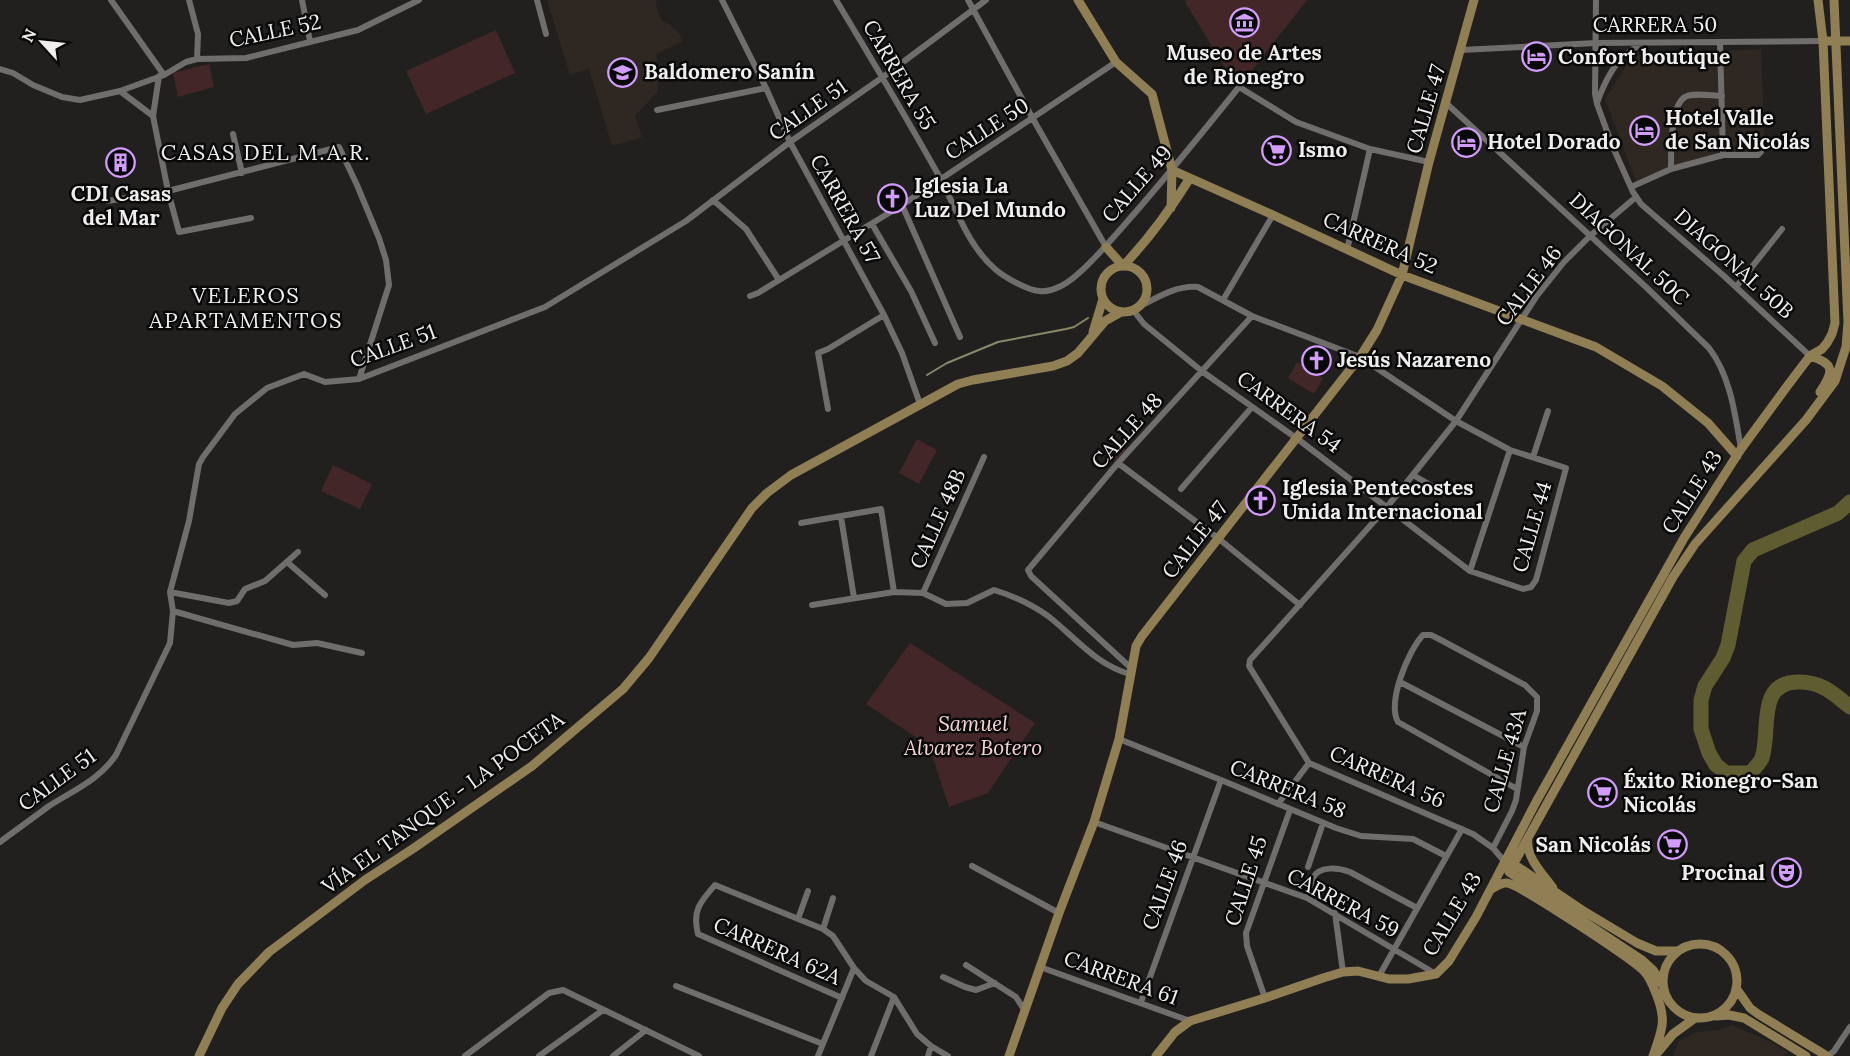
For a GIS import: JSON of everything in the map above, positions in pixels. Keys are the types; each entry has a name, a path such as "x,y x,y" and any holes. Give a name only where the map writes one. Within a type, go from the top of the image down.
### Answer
{"street":[{"path":"111,0 161,75 153,116 168,191 179,231 251,219"},
{"path":"189,0 198,34 197,59"},
{"path":"302,0 310,41"},
{"name":"CALLE 52","path":"0,69 63,97 80,100 120,91 197,59 246,58 358,30 419,0"},
{"path":"537,0 546,34"},
{"name":"CARRERA 57","path":"722,0 790,142 884,315 902,352 920,404"},
{"name":"CARRERA 55","path":"836,0 883,77 981,254 995,269 1009,278 1030,289 1049,290"},
{"path":"968,0 1106,246 1123,266"},
{"name":"CALLE 51","path":"0,842 50,806 87,784 106,769 116,755 170,643 173,611 170,592 189,521 199,464 235,414 267,388 304,374 325,382 359,379 545,307 686,221 790,142 883,77 986,0"},
{"path":"1078,0 1116,62 1152,94 1172,170 1171,208"},
{"name":"CALLE 47","path":"1009,1056 1059,913 1094,822 1119,739 1129,668 1136,646 1360,357 1377,330 1402,275 1474,0"},
{"path":"1596,0 1595,94 1597,104 1612,145 1636,197"},
{"name":"CALLE 43","path":"1509,866 1684,537 1739,453 1810,356 1822,349 1832,334 1835,323 1823,41 1818,0"},
{"name":"CALLE 43","path":"1436,974 1449,961 1489,891 1509,866 1529,834 1673,577 1695,544 1806,420 1835,381 1846,347 1848,322 1834,0"},
{"name":"CARRERA 50","path":"1461,50 1596,42 1850,41"},
{"path":"1720,42 1723,155"},
{"path":"1597,104 1603,88 1619,63 1626,54 1643,43"},
{"name":"CALLE 50","path":"750,296 902,205 1116,62"},
{"name":"CALLE 49","path":"1049,290 1062,286 1106,246 1172,170 1239,87 1296,122 1370,149"},
{"path":"657,110 766,88"},
{"path":"120,91 153,116"},
{"path":"1671,169 1672,128 1680,100 1687,95 1722,96"},
{"name":"DIAGONAL 50C","path":"1446,103 1702,341 1717,359 1729,388 1739,453"},
{"path":"233,134 242,173"},
{"path":"1631,187 1671,169 1723,155 1758,156 1761,152 1761,143"},
{"path":"108,201 168,191 339,147 379,238 386,260 389,285 359,379"},
{"path":"1347,250 1370,149 1430,162"},
{"name":"CARRERA 52","path":"1172,170 1402,275 1596,347 1662,386 1708,423 1739,453"},
{"path":"1123,266 1143,246 1190,178"},
{"name":"DIAGONAL 50B","path":"1636,197 1810,356"},
{"name":"CALLE 46","path":"1260,646 1387,507 1456,421 1521,319 1564,262 1590,236 1636,197"},
{"path":"713,200 746,229 779,280"},
{"path":"902,205 960,337"},
{"path":"1223,300 1273,215"},
{"path":"872,224 911,291 935,343"},
{"path":"1736,287 1782,229"},
{"path":"1106,246 1112,269"},
{"path":"1134,309 1144,300 1147,287 1139,271 1143,246"},
{"path":"1139,271 1123,266 1107,272 1101,288 1103,299 1110,308 1121,312 1134,309 1172,290 1189,286 1198,287 1252,316 1360,357 1456,421 1510,450 1533,457 1548,411"},
{"name":"VÍA EL TANQUE - LA POCETA","path":"1091,337 1103,299"},
{"name":"CARRERA 54","path":"1134,309 1138,319 1203,372 1297,439 1470,571 1523,589"},
{"name":"VÍA EL TANQUE - LA POCETA","path":"199,1056 222,1008 250,969 292,933 365,880 532,766 612,700 634,677 752,508 767,493 791,475 947,389 966,381 1053,366 1067,361 1078,353 1105,321 1121,312"},
{"path":"828,409 818,353 884,315"},
{"name":"CALLE 48","path":"1129,668 1031,576 1028,570 1118,463 1252,316"},
{"path":"1778,452 1781,442 1828,380 1830,366 1810,356"},
{"path":"1181,489 1252,407"},
{"path":"1470,571 1510,450"},
{"name":"CALLE 48B","path":"923,593 984,457"},
{"name":"CALLE 44","path":"1523,589 1531,587 1536,580 1566,468 1533,457"},
{"path":"1118,463 1300,604"},
{"path":"1729,468 1729,475 1713,502 1716,506 1729,506"},
{"path":"1413,475 1446,494"},
{"path":"801,523 880,509 894,592"},
{"path":"841,517 854,598"},
{"path":"170,592 229,603 237,601 245,589 265,581 298,552"},
{"path":"287,562 325,594"},
{"name":"CALLE 48B","path":"812,605 894,592 923,593 946,604 967,603 994,590 1025,601 1049,617 1100,662 1115,669 1129,668"},
{"path":"173,611 293,645 316,643 362,653"},
{"name":"CALLE 43A","path":"1400,682 1403,670 1418,640 1423,635 1431,635 1525,685 1537,697 1538,704 1524,747 1516,800 1492,848"},
{"name":"CARRERA 56","path":"1260,646 1250,660 1249,666 1309,763 1473,834 1492,848 1509,866 1642,960 1653,970 1662,984"},
{"path":"1115,669 1129,668"},
{"path":"1517,789 1398,722 1394,710 1400,682 1524,747"},
{"name":"CARRERA 58","path":"1119,739 1323,823 1361,836 1413,839 1446,856"},
{"path":"1278,804 1309,763"},
{"name":"CALLE 46","path":"1141,1002 1221,780"},
{"name":"CALLE 45","path":"1265,998 1246,941 1246,933 1290,810"},
{"name":"CARRERA 59","path":"1094,822 1307,898 1436,974"},
{"path":"1308,867 1323,823"},
{"path":"1379,976 1462,829"},
{"path":"1529,834 1527,842 1529,852 1557,893"},
{"path":"972,866 1059,913"},
{"name":"CARRERA 56","path":"1509,866 1646,948 1656,951 1677,951"},
{"path":"1307,898 1313,877 1317,872 1326,869 1341,869 1417,908"},
{"path":"1489,891 1503,883 1513,885 1643,970 1649,977 1663,1012 1662,1027 1654,1056"},
{"name":"CARRERA 62A","path":"798,919 715,885 701,900 694,920 698,934 842,999"},
{"path":"808,891 798,919 823,929 833,936 854,968 866,981 894,997 917,1034 948,1056"},
{"path":"823,929 833,898"},
{"path":"1335,913 1343,972"},
{"path":"1711,1017 1721,1012 1729,1004 1736,988 1736,971 1731,960 1712,945 1688,945 1677,951 1666,966 1663,975 1664,994 1674,1008 1680,1013 1695,1018 1711,1017 1729,1015 1744,1018 1806,1056"},
{"path":"966,965 1016,997 1025,1011"},
{"name":"CARRERA 61","path":"1040,967 1190,1021"},
{"path":"818,1056 854,968"},
{"path":"1156,1056 1175,1032 1190,1021 1343,972 1358,971 1397,980 1436,974"},
{"path":"943,977 976,990 995,983"},
{"path":"676,986 823,1044"},
{"path":"1736,988 1750,1008 1758,1014 1827,1056 1834,1051 1850,1027"},
{"path":"465,1056 549,993 562,990 699,1056"},
{"path":"871,1056 894,997"},
{"path":"1016,997 1030,998"},
{"path":"539,1056 603,1010"},
{"path":"1654,1056 1673,1034 1695,1018"},
{"path":"613,1056 646,1030"},
{"path":"928,1056 931,1046"}],"shaded area":[{"name":"Baldomero Sanín","path":"547,0 656,0 661,20 679,33 683,41 657,54 658,91 635,116 642,137 612,146 589,69 570,75"},
{"path":"1761,49 1765,151 1667,169 1636,181 1605,99 1632,56"},
{"path":"1732,1025 1788,1052 1784,1056 1673,1056 1679,1041 1696,1032 1718,1030"}],"green space":[{"path":"1187,0 1307,0 1239,87 1233,81 1185,2"},
{"path":"496,30 515,73 426,114 406,71"},
{"path":"209,64 214,87 178,97 173,73"},
{"path":"1297,362 1323,378 1314,394 1288,378"},
{"path":"917,439 937,450 919,484 899,473"},
{"path":"1116,442 1126,450 1115,461 1105,453"},
{"path":"333,465 372,484 360,509 321,491"},
{"name":"Samuel Alvarez Botero","path":"910,643 1035,723 988,793 949,807 929,746 866,704"}],"waterway":[{"path":"927,375 947,363 998,342 1074,327 1088,318"},
{"path":"1850,502 1838,513 1753,550 1744,561 1728,645 1723,658 1705,686 1701,700 1701,729 1709,753 1716,765 1726,773 1750,773 1762,758 1770,700 1784,684 1805,682 1820,686 1850,707"}],"place":[{"name":"Museo de Artes de Rionegro","path":"1244,22"},
{"name":"Confort boutique","path":"1537,57"},
{"name":"Baldomero Sanín","path":"623,72"},
{"name":"Hotel Valle de San Nicolás","path":"1644,130"},
{"name":"Hotel Dorado","path":"1466,142"},
{"name":"Ismo","path":"1277,150"},
{"name":"CDI Casas del Mar","path":"121,163"},
{"name":"Iglesia La Luz Del Mundo","path":"893,198"},
{"name":"Jesús Nazareno","path":"1316,360"},
{"name":"Iglesia Pentecostes Unida Internacional","path":"1261,500"},
{"name":"Éxito Rionegro-San Nicolás","path":"1602,793"},
{"name":"San Nicolás","path":"1672,845"},
{"name":"Procinal","path":"1786,873"}],"district":[{"name":"CASAS DEL M.A.R.","path":"266,152"},
{"name":"VELEROS APARTAMENTOS","path":"246,308"}]}
